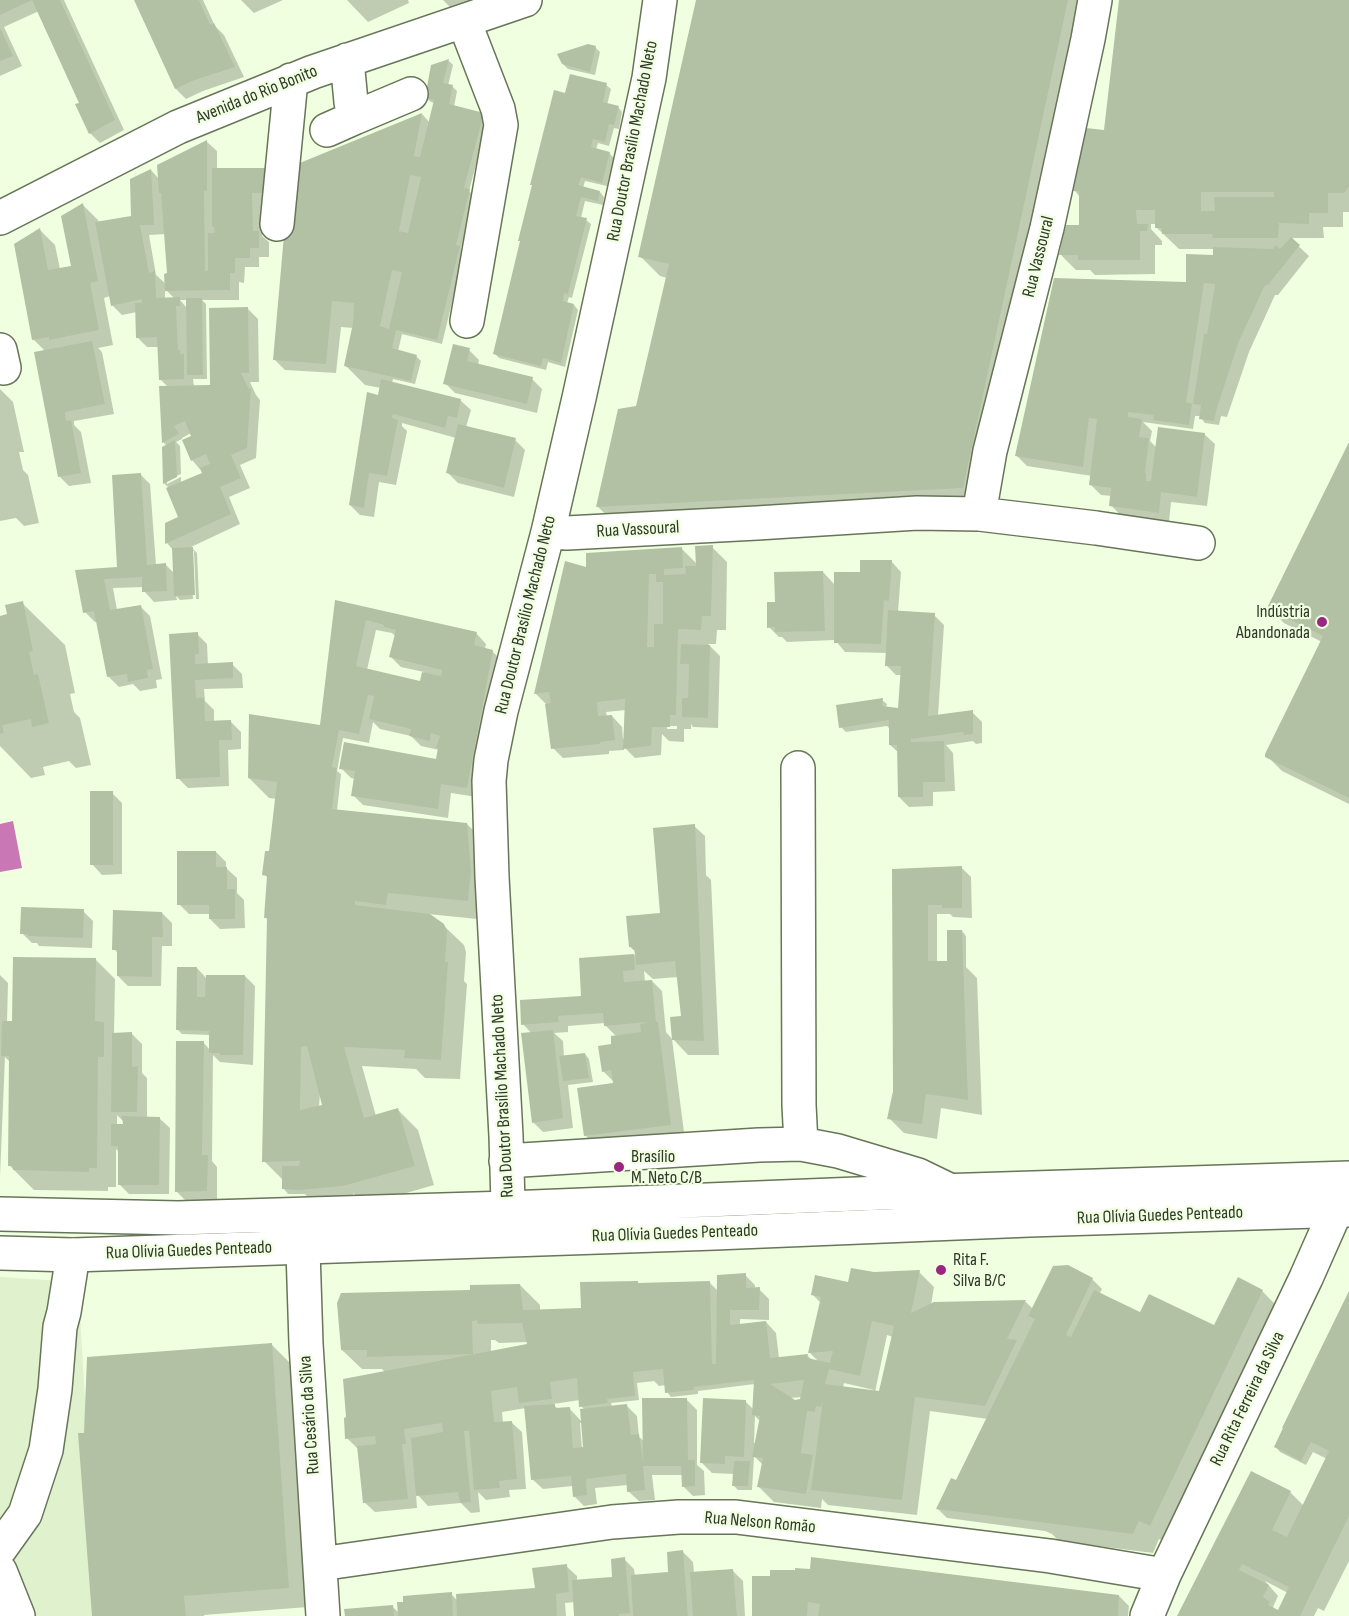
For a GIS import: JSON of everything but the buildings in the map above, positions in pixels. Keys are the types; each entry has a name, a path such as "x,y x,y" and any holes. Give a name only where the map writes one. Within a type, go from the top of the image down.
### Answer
{"street":[{"name":"Avenida do Rio Bonito","path":"0,218 178,127 291,80 525,0"},
{"name":"Rua Doutor Brasílio Machado Neto","path":"508,1224 506,1136 492,877 489,781 491,760 501,711 548,532 650,78 660,0"},
{"name":"Rua Vassoural","path":"979,514 990,451 1047,228 1089,39 1095,0"},
{"path":"464,21 498,109 501,125 467,321"},
{"path":"347,60 351,102 340,124 411,94"},
{"path":"277,224 291,80"},
{"name":"Rua Vassoural","path":"548,532 757,524 917,513 979,514 1198,543"},
{"path":"798,768 801,1144"},
{"path":"506,1161 801,1144 838,1151 918,1174 951,1191"},
{"name":"Rua Olívia Guedes Penteado","path":"5,1253 73,1255 303,1247 508,1224 951,1191 1342,1194"},
{"name":"Rua Olívia Guedes Penteado","path":"7,1214 178,1218 302,1214 715,1233 1029,1220 1342,1194"},
{"name":"Rua Rita Ferreira da Silva","path":"1147,1616 1164,1575 1306,1278 1342,1194"},
{"path":"5,1253 7,1214"},
{"name":"Rua Cesário da Silva","path":"302,1214 306,1344 323,1616"},
{"path":"0,1549 25,1515 46,1450 55,1389 60,1327 73,1255"},
{"name":"Rua Nelson Romão","path":"320,1564 612,1522 679,1517 736,1517 1050,1556 1164,1575"},
{"path":"0,1571 18,1616"}],"shaded area":[{"path":"13,821 22,868 0,872 0,824"},
{"path":"0,1277 78,1282 98,1616 0,1616"}],"place":[{"name":"Indústria Abandonada","path":"1322,622"},
{"name":"Brasílio M. Neto C/B","path":"619,1167"},
{"name":"Rita F. Silva B/C","path":"941,1270"}]}
